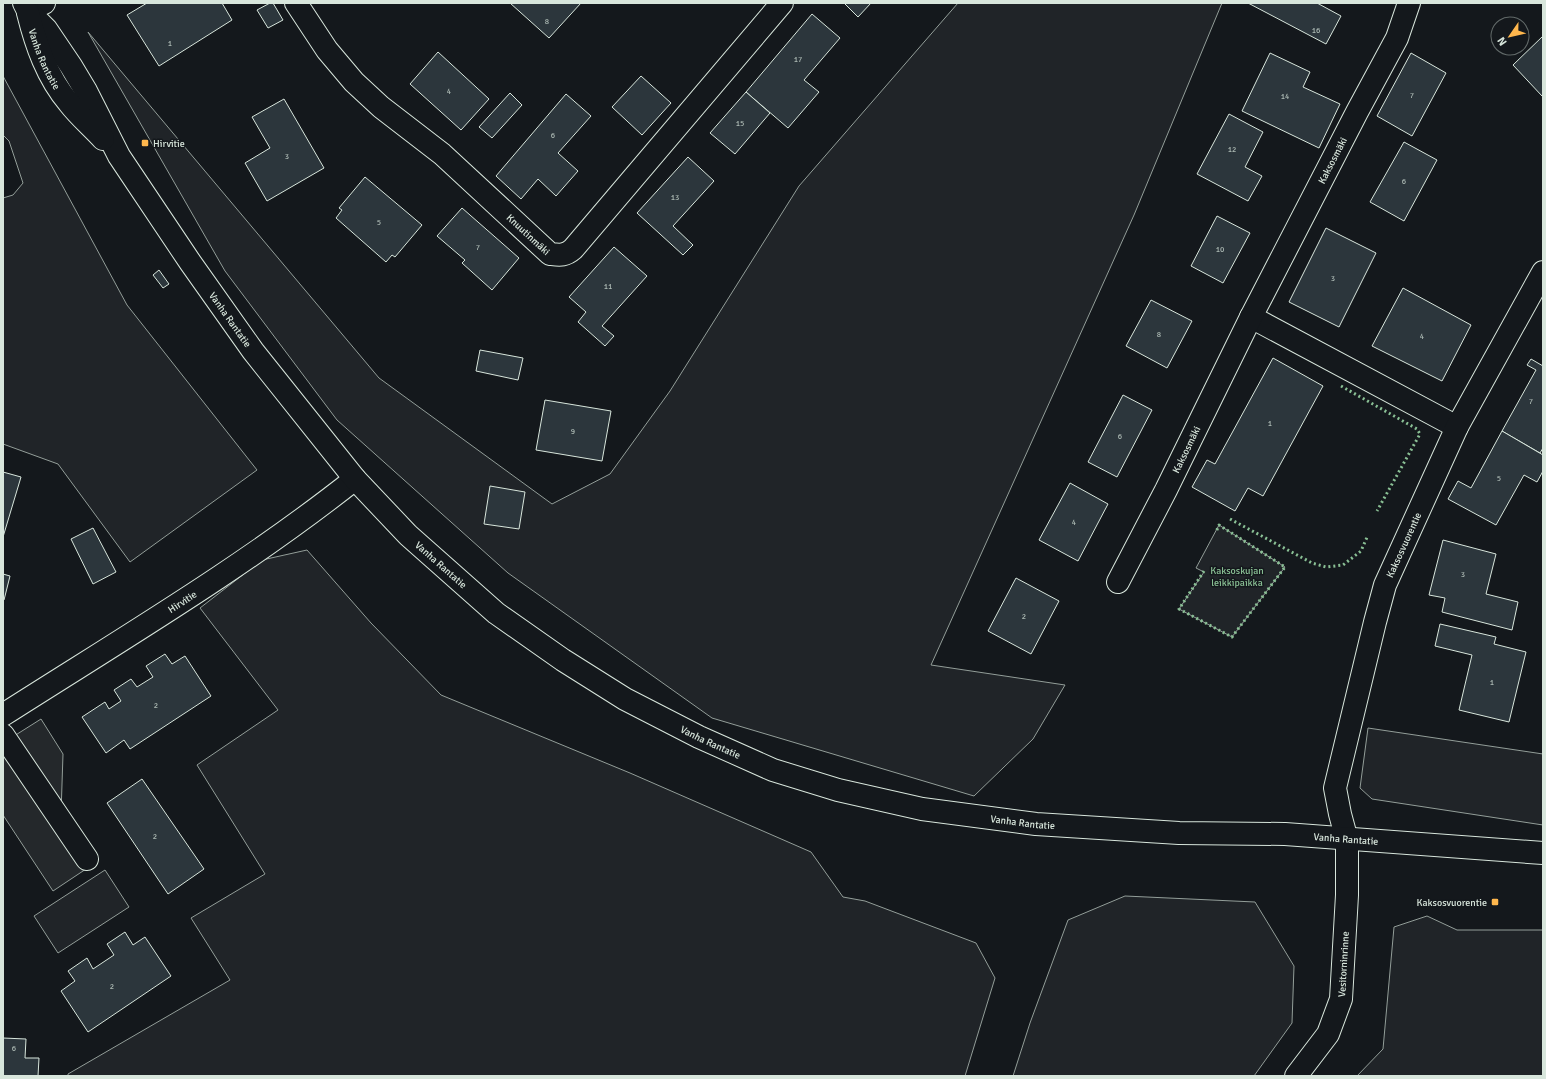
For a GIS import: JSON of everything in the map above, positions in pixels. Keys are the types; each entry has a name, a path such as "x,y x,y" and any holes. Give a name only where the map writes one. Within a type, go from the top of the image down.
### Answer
{"street":[{"name":"Knuutinmäki","path":"296,3 327,50 354,82 381,106 442,154 550,254 560,255 568,254 573,249 782,3"},
{"name":"Kaksosmäki","path":"1118,582 1166,490 1251,316 1397,38 1409,3"},
{"name":"Vanha Rantatie","path":"32,6 75,72 119,156 190,262 253,351 355,479 408,535 496,613 563,660 625,699 699,737 773,770 838,790 922,809 1036,824 1178,833 1285,834 1347,840 1543,853"},
{"name":"Kaksosvuorentie","path":"1347,840 1335,788 1385,585 1457,426 1543,272"},
{"path":"1251,316 1457,426"},
{"name":"Hirvitie","path":"3,715 202,588 309,515 355,479"},
{"path":"3,735 87,859"},
{"name":"Vesitorninrinne","path":"1296,1076 1328,1034 1341,999 1347,895 1347,840"}],"green space":[{"path":"958,3 1222,3 1134,215 931,665 1065,685 1033,739 974,796 712,718 508,573 337,420 225,271 88,32 379,378 552,504 610,474 670,391 799,186"},
{"path":"3,76 127,305 257,470 130,562 58,464 3,444 3,198 13,195 23,183 9,141 3,135"},
{"name":"Kaksoskujan leikkipaikka","path":"1219,525 1285,567 1232,637 1179,609 1204,572 1196,568"},
{"path":"307,550 371,623 441,695 630,773 811,852 843,897 865,901 976,943 995,978 965,1076 68,1076 68,1074 230,980 191,918 265,874 197,765 278,710 200,608 262,560"},
{"path":"1368,728 1543,754 1543,825 1372,799 1360,788"},
{"path":"105,870 129,907 58,953 34,916"},
{"path":"1125,896 1255,902 1294,966 1292,1023 1254,1076 1013,1076 1030,1023 1068,920"},
{"path":"1427,916 1457,930 1543,930 1543,1076 1357,1076 1383,1049 1394,927"}],"shaded area":[{"path":"41,719 63,754 61,814 95,863 53,891 3,815 3,743"}],"building":[{"path":"147,3 222,3 232,20 159,66 127,15"},
{"path":"270,3 273,3 283,20 268,28 257,10"},
{"path":"510,3 581,3 549,38"},
{"path":"844,3 871,3 858,17"},
{"path":"1248,3 1317,3 1341,16 1326,44"},
{"path":"812,14 840,38 804,80 819,92 788,128 746,92"},
{"path":"1543,36 1542,96 1513,65 1522,56 1530,56 1530,49"},
{"path":"438,52 489,99 461,130 410,84"},
{"path":"1270,53 1310,72 1303,87 1340,104 1319,148 1242,111"},
{"path":"1411,53 1446,73 1412,136 1377,116"},
{"path":"641,76 671,103 642,135 612,107"},
{"path":"746,92 770,113 735,154 710,133"},
{"path":"510,93 522,105 492,138 479,127"},
{"path":"566,94 591,116 558,153 578,171 556,196 538,179 521,199 496,176"},
{"path":"284,99 324,168 267,201 245,163 270,148 252,117"},
{"path":"1229,114 1263,132 1245,167 1262,176 1248,201 1197,174"},
{"path":"1404,142 1437,160 1404,221 1370,202"},
{"path":"688,157 714,181 673,226 693,245 683,255 637,213"},
{"path":"365,177 422,225 395,257 392,255 386,262 336,218 342,210 339,208"},
{"path":"462,208 519,258 492,290 462,263 465,260 437,236"},
{"path":"1217,216 1250,233 1223,283 1191,266"},
{"path":"1326,228 1376,253 1339,327 1289,302"},
{"path":"614,247 647,276 602,326 614,336 605,346 578,322 586,312 569,297"},
{"path":"159,270 169,284 163,288 153,275"},
{"path":"1403,288 1471,325 1442,381 1372,346"},
{"path":"1151,300 1192,321 1167,368 1126,346"},
{"path":"480,350 523,358 518,380 476,371"},
{"path":"1273,358 1323,386 1263,496 1248,488 1235,511 1192,487 1207,460 1215,464"},
{"path":"1531,359 1543,366 1543,448 1540,453 1502,431 1536,370 1527,365"},
{"path":"1123,395 1152,410 1117,477 1088,462"},
{"path":"545,400 611,411 602,461 536,450"},
{"path":"1502,431 1543,455 1543,471 1537,482 1524,475 1496,525 1448,499 1458,481 1471,488"},
{"path":"3,472 21,477 3,537"},
{"path":"1070,483 1108,504 1078,561 1039,540"},
{"path":"490,486 525,492 519,529 484,524"},
{"path":"93,528 116,572 93,584 71,539"},
{"path":"1443,540 1496,554 1486,594 1518,602 1512,630 1442,612 1445,598 1429,595"},
{"path":"3,574 10,576 4,600 3,600"},
{"path":"1016,578 1059,601 1031,654 988,631"},
{"path":"1440,624 1496,637 1494,644 1526,652 1509,722 1459,710 1472,655 1435,646"},
{"path":"165,654 172,664 185,656 211,696 130,749 124,740 106,753 82,717 105,702 109,709 121,701 114,690 131,679 137,687 153,677 146,666"},
{"path":"142,779 204,869 168,894 107,803"},
{"path":"125,932 133,945 145,937 171,976 88,1032 61,991 75,981 68,971 87,958 93,969 114,955 107,944"},
{"path":"3,1038 26,1039 25,1058 39,1058 38,1076 3,1076"}],"hedge":[{"path":"1341,386 1417,429 1420,434 1377,511"},
{"path":"1230,519 1312,563 1326,567 1343,565 1361,551 1368,535"},
{"path":"1204,571 1179,609 1232,637 1285,567 1219,525 1216,532"}],"place":[{"name":"Hirvitie","path":"145,143"},
{"name":"Kaksosvuorentie","path":"1495,902"}]}
